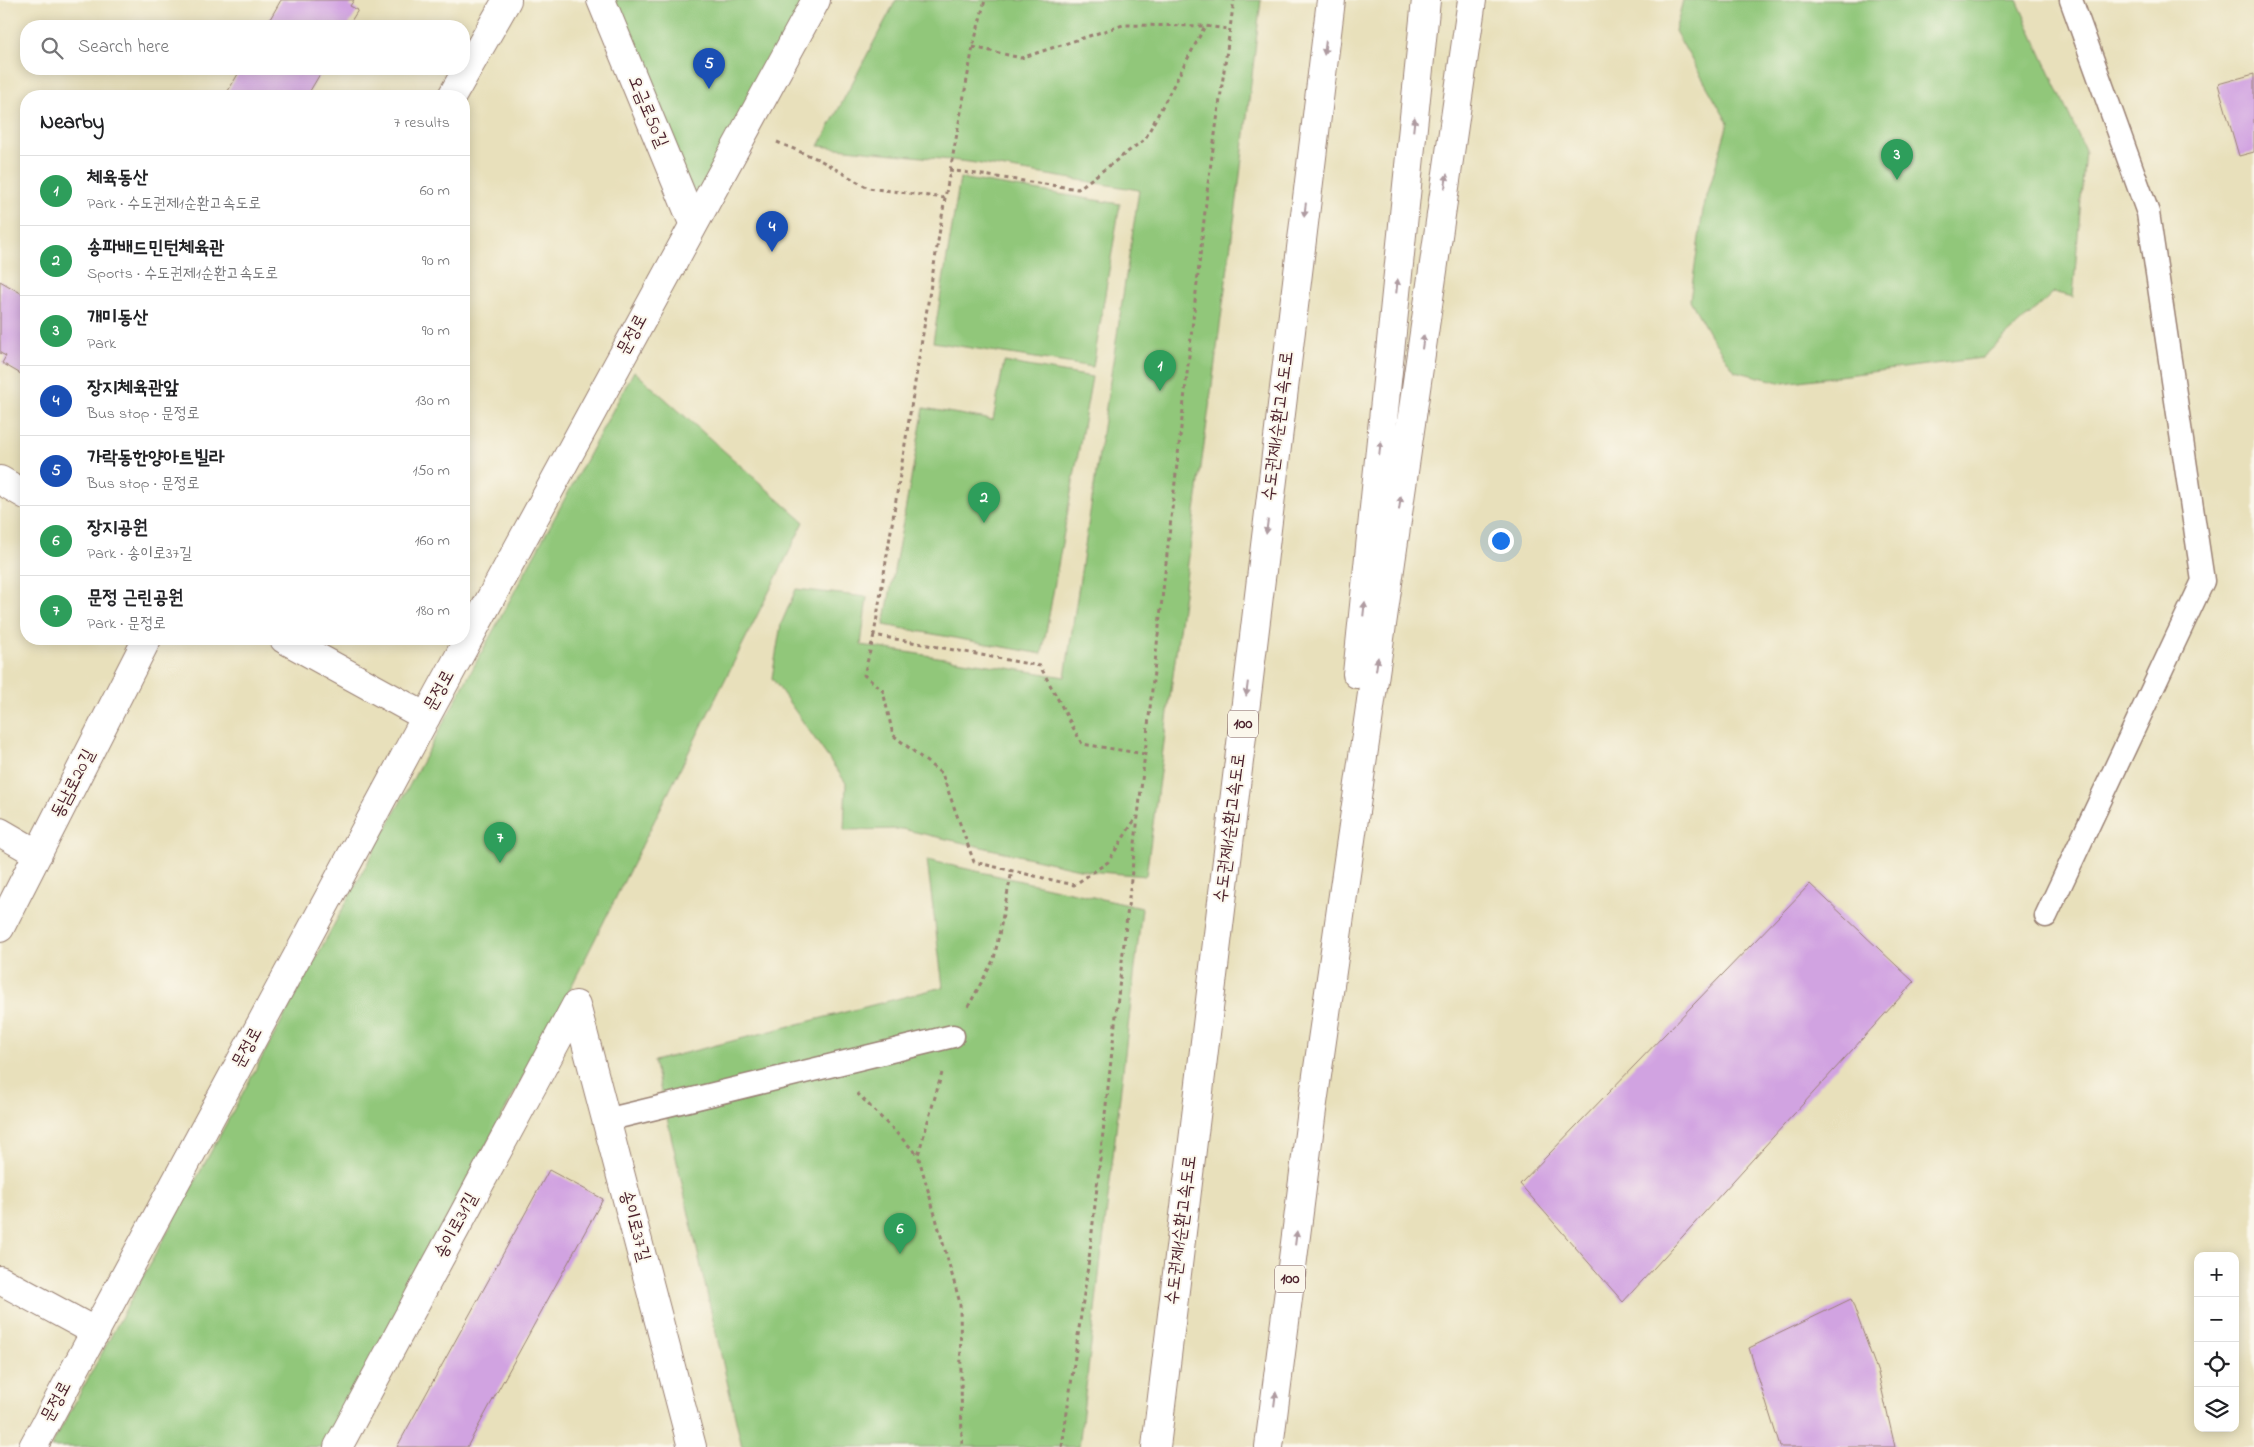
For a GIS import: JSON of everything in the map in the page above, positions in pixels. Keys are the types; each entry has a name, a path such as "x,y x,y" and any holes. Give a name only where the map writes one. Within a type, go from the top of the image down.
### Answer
{"main road":[{"path":"470,65 507,0"},
{"name":"오금로50길","path":"601,0 694,223"},
{"name":"문정로","path":"470,636 816,0"},
{"name":"수도권제1순환고속도로","path":"1156,1447 1331,0"},
{"name":"100","path":"1312,1110 1426,0"},
{"name":"100","path":"1268,1447 1312,1110 1472,0"},
{"path":"455,90 464,75"},
{"path":"0,480 20,492"},
{"name":"동남로20길","path":"0,928 144,645"},
{"path":"295,645 426,717"},
{"name":"문정로","path":"33,1447 465,645"},
{"path":"0,832 38,854"},
{"name":"송이로37길","path":"576,1005 692,1447"},
{"name":"송이로31길","path":"338,1447 576,1005"},
{"path":"0,1280 96,1332"}],"lane":[{"path":"2046,916 2203,580 2148,213 2071,0"},
{"path":"606,1120 953,1036"}],"path":[{"path":"985,0 973,46 949,170 874,635 864,675 883,691 893,735 942,774 974,862 1074,885 1108,862 1138,815"},
{"path":"1062,1447 1089,1259 1208,184 1234,0"},
{"path":"973,46 1021,58 1123,26 1205,26 1229,29"},
{"path":"949,170 1078,190 1145,139 1205,26"},
{"path":"745,129 820,160 868,188 945,198"},
{"path":"874,635 1040,666 1082,744 1145,754"},
{"path":"918,1155 953,1036 994,959 1012,871"},
{"path":"831,1065 918,1155 960,1303 962,1447"}],"green space":[{"path":"601,0 808,0 693,223"},
{"path":"896,0 1261,0 1238,192 1146,876 1088,871 902,829 844,830 846,783 772,678 781,624 796,589 867,597 861,645 1065,677 1139,190 969,162 819,146"},
{"path":"1683,0 2017,0 2085,150 2073,297 2054,292 1982,358 1783,383 1735,371 1711,337 1690,300 1703,210 1728,123 1675,31"},
{"path":"960,178 1120,204 1093,367 933,342"},
{"path":"1004,362 1092,377 1042,654 884,625 924,408 993,420"},
{"path":"634,371 804,522 564,1001 323,1447 51,1447"},
{"path":"927,860 1142,908 1079,1447 742,1447 654,1061 943,987"}],"building":[{"path":"281,0 354,0 350,6 358,10 352,20 269,20"},
{"path":"2254,74 2254,152 2239,156 2218,84"},
{"path":"237,75 319,75 311,90 229,90"},
{"path":"0,281 20,293 20,374 2,363 6,356 0,353"},
{"path":"1810,884 1914,982 1623,1302 1520,1184"},
{"path":"549,1170 603,1199 467,1447 397,1447"},
{"path":"1851,1299 1878,1373 1895,1447 1780,1447 1749,1348"}],"place":[{"name":"가락동한양아트빌라","path":"709,89"},
{"name":"개미동산","path":"1897,180"},
{"name":"장지체육관앞","path":"772,252"},
{"name":"체육동산","path":"1160,391"},
{"name":"송파배드민턴체육관","path":"984,523"},
{"name":"문정 근린공원","path":"500,863"},
{"name":"장지공원","path":"900,1254"}]}
